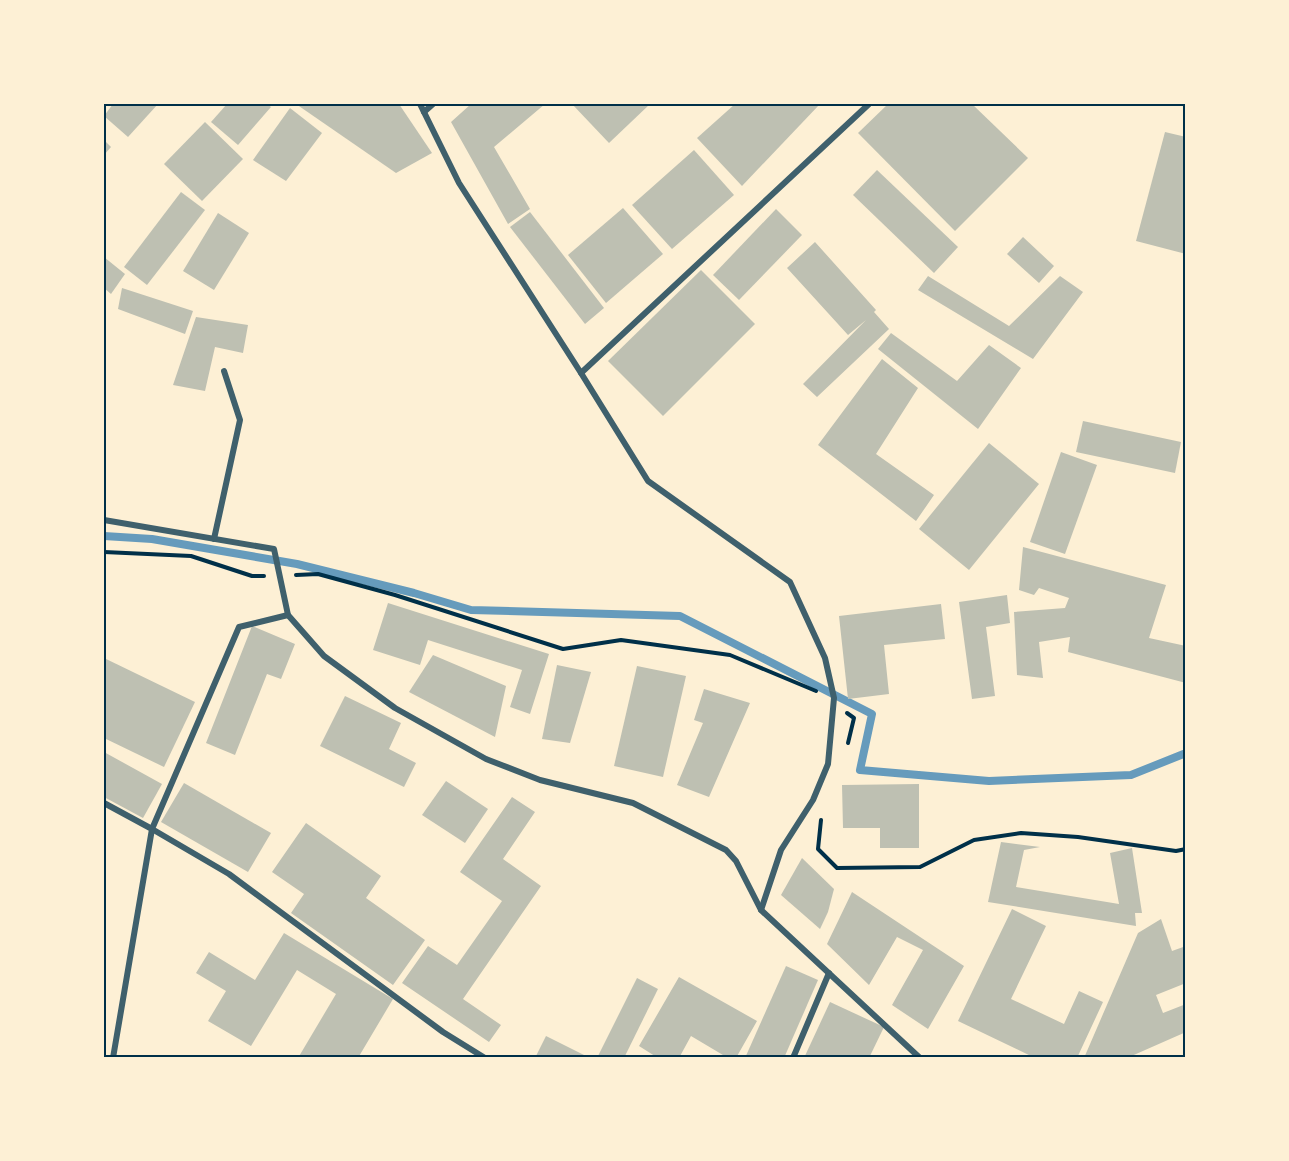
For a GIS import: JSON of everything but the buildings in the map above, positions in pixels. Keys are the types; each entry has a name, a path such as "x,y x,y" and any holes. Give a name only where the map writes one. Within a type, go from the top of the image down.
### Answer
{"street":[{"path":"420,104 459,183 648,481 790,582 825,658 834,701 828,764 813,800 782,850 761,910"},
{"path":"424,112 433,104"},
{"path":"581,373 868,104"},
{"path":"214,539 240,420 224,371"},
{"path":"104,520 274,549 288,615 324,656 386,701 486,759 540,780 633,803 726,850 736,861 761,910 920,1058"},
{"path":"113,1058 152,829 239,627 288,615"},
{"path":"104,803 229,874 443,1032 485,1058"},
{"path":"793,1058 829,973"}],"path":[{"path":"104,552 192,556 252,576 274,575"},
{"path":"285,575 318,574 395,595 563,650 621,640 730,655 812,688 834,701 854,718 846,752"},
{"path":"822,809 818,849 837,868 920,867 974,840 1022,833 1078,837 1176,851 1185,849"}],"waterway":[{"path":"104,536 152,539 297,564 414,593 471,610 680,616 872,714 860,770 989,781 1131,775 1186,753"}]}
